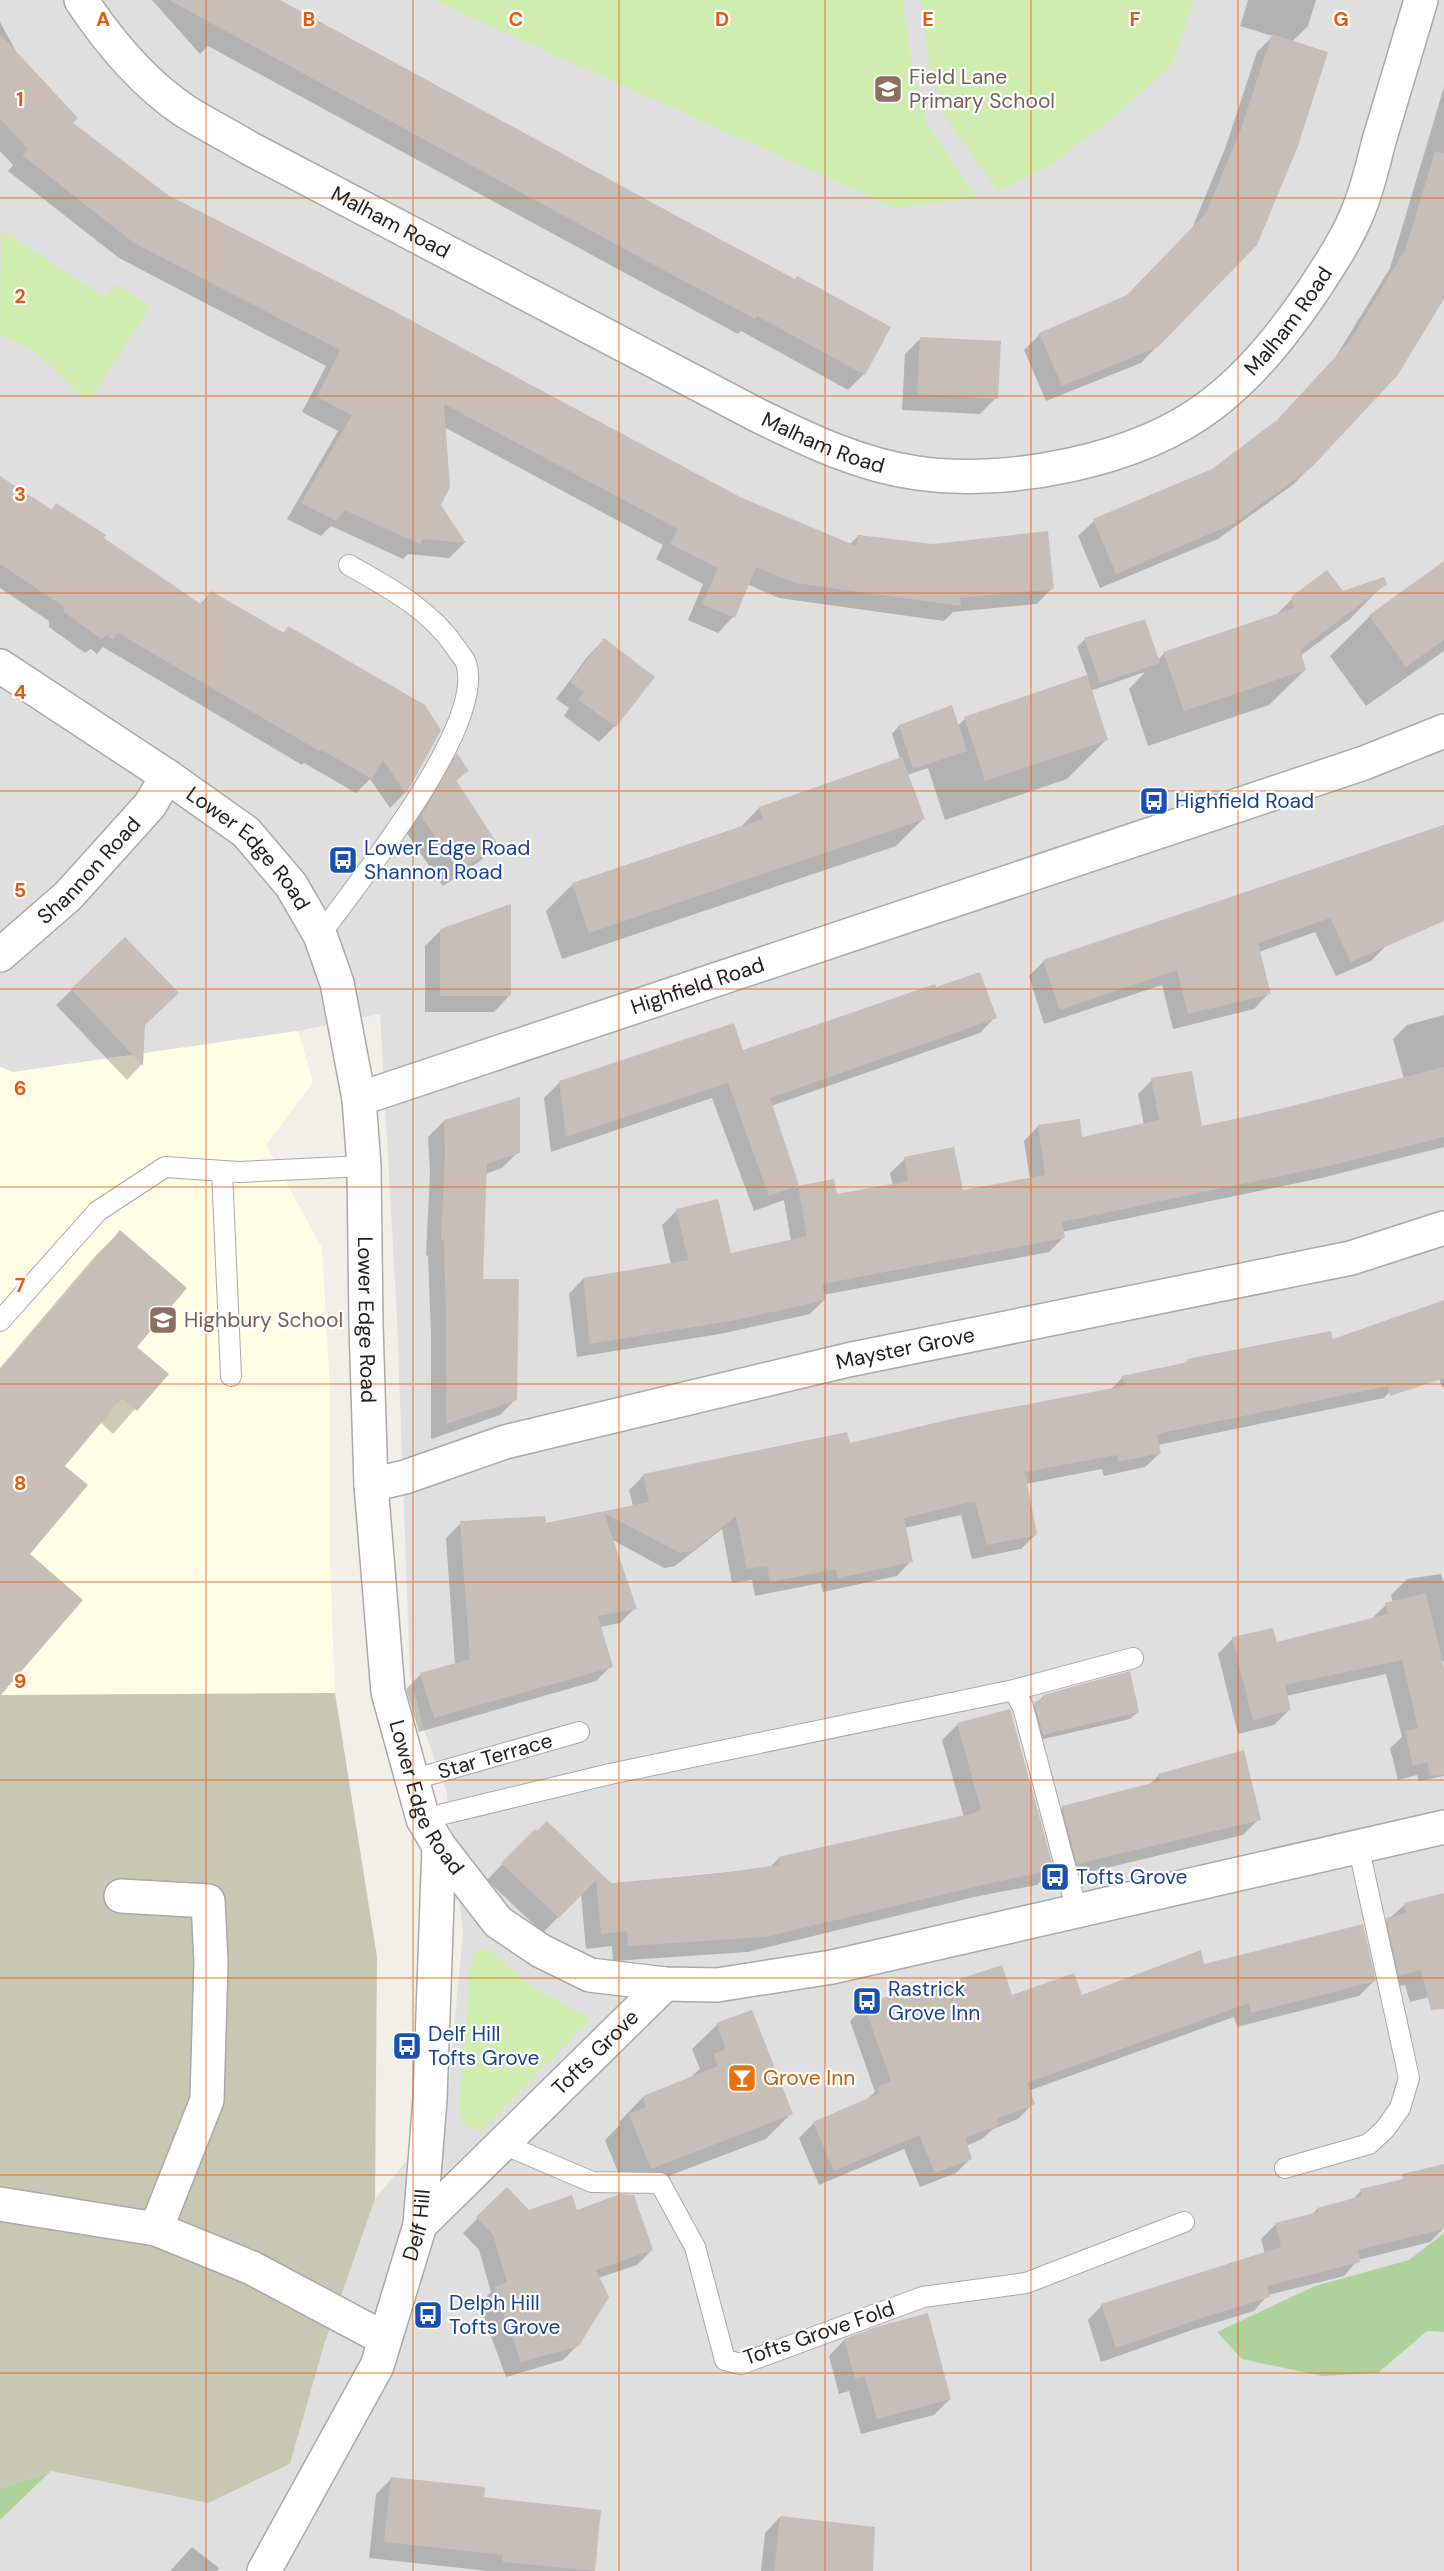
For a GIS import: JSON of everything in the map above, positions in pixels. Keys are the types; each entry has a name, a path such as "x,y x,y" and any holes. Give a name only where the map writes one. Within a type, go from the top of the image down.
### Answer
{"street":[{"name":"Malham Road","path":"81,0 97,24 136,70 184,110 249,148 757,415 822,446 861,459 917,473 979,476 1026,474 1061,466 1104,456 1161,434 1211,405 1253,367 1290,324 1338,251 1359,210 1421,0"},
{"name":"Lower Edge Road","path":"0,666 167,776 246,832 291,885 320,935 337,983 359,1099 364,1166 371,1485 388,1692 411,1780 431,1832 498,1922 541,1951 590,1975 665,1984"},
{"name":"Highfield Road","path":"359,1099 1364,763 1444,732"},
{"name":"Shannon Road","path":"0,955 68,897 150,805 167,776"},
{"name":"Mayster Grove","path":"371,1485 405,1477 505,1442 848,1360 1351,1258 1444,1228"},
{"path":"665,1984 717,1985 832,1967 1444,1827"},
{"name":"Delf Hill","path":"269,2569 377,2366 420,2225 430,2099 431,1832"},
{"path":"121,1896 208,1901 211,1962 207,2100 156,2229"},
{"name":"Tofts Grove","path":"420,2225 665,1984"},
{"path":"0,2204 156,2229 252,2268 385,2339"}],"lane":[{"path":"320,935 399,826 439,763 459,720 468,685 466,663 451,640 429,616 401,595 349,565"},
{"path":"0,1321 98,1211 165,1167 222,1171 364,1166"},
{"path":"222,1171 231,1376"},
{"path":"431,1832 610,1774 1014,1690 1133,1658"},
{"path":"1014,1690 1023,1707 1077,1911"},
{"name":"Star Terrace","path":"411,1780 579,1732"},
{"path":"1285,2168 1369,2144 1385,2129 1400,2108 1409,2078 1358,1845"},
{"name":"Tofts Grove Fold","path":"503,2144 592,2182 660,2183 695,2247 725,2360 741,2364 923,2297 1026,2283 1184,2222"}],"shaded area":[{"path":"0,0 1444,0 1444,2571 0,2571 0,2520 51,2471 208,2503 290,2464 324,2345 375,2199 446,2113 463,1932 446,1789 425,1733 410,1675 397,1319 380,1014 298,1031 13,1072 0,1067"},
{"name":"Highbury School","path":"298,1031 313,1082 266,1145 322,1248 330,1391 330,1564 335,1693 0,1695 0,1067 13,1072"},
{"path":"335,1693 377,1957 375,2199 324,2345 290,2464 208,2503 51,2471 0,2489 0,1695"}],"green space":[{"path":"433,0 903,0 912,69 926,123 976,198 895,208"},
{"path":"920,0 1194,0 1172,65 1117,114 1050,165 998,192 944,116 930,65"},
{"path":"1,230 104,297 115,284 150,306 89,402 34,351 0,335"},
{"path":"484,1949 494,1954 535,1989 586,2016 588,2022 482,2130 474,2130 467,2126 459,2113 471,1961 475,1952"},
{"path":"1444,2233 1444,2332 1427,2331 1378,2373 1322,2376 1242,2359 1217,2332 1315,2286 1409,2260"},
{"path":"51,2471 0,2520 0,2489"}],"building":[{"path":"169,0 280,0 686,221 795,279 797,276 891,327 865,375 757,316 755,319 641,258"},
{"path":"0,34 78,118 73,123 168,195 375,301 740,497 856,546 858,535 933,544 1048,531 1054,589 960,598 961,606 795,583 756,567 735,618 702,604 718,568 670,544 678,529 444,404 450,487 441,505 466,543 423,539 420,544 344,510 337,521 301,503 352,415 317,397 340,350 134,243 22,155 28,149 0,119"},
{"path":"1272,34 1328,52 1298,146 1257,245 1158,347 1062,386 1039,333 1127,295 1206,213 1241,129"},
{"path":"1435,152 1444,153 1444,299 1397,376 1311,468 1235,523 1116,574 1093,519 1212,469 1277,420 1350,341 1405,250"},
{"path":"920,337 1001,341 998,399 917,394"},
{"path":"0,476 52,510 56,503 106,535 104,538 202,605 211,591 284,633 288,626 425,705 441,730 406,794 383,760 372,779 320,749 319,751 118,633 113,640 107,635 101,639 64,612 63,606 0,564"},
{"path":"1444,561 1444,640 1406,667 1369,615"},
{"path":"1327,570 1343,591 1384,577 1387,584 1300,650 1306,670 1184,711 1163,652 1294,608 1291,597"},
{"path":"1145,619 1160,663 1100,683 1084,638"},
{"path":"604,638 655,677 616,727 578,700 584,692 570,682"},
{"path":"1087,675 1108,740 985,781 964,717"},
{"path":"952,705 967,751 913,769 899,725"},
{"path":"457,753 469,771 456,780 498,845 459,872 421,816"},
{"path":"902,757 925,819 589,933 572,883 763,819 759,807"},
{"path":"1444,825 1444,921 1351,962 1330,918 1258,943 1271,994 1188,1014 1177,970 1060,1010 1043,960"},
{"path":"511,904 511,996 440,996 440,929"},
{"path":"125,937 179,993 145,1025 143,1066 71,989"},
{"path":"980,972 997,1018 770,1098 799,1185 769,1196 728,1083 566,1137 559,1081 734,1023 743,1050 935,984 936,987"},
{"path":"1444,1067 1444,1137 1333,1165 1062,1222 1065,1238 822,1284 826,1300 736,1320 590,1344 583,1278 688,1260 676,1209 718,1199 731,1253 807,1236 798,1186 834,1179 837,1194 908,1181 904,1157 954,1147 963,1190 1045,1175 1038,1125 1080,1119 1082,1137 1159,1120 1151,1078 1192,1071 1202,1126 1284,1108"},
{"path":"520,1097 520,1153 487,1164 483,1279 519,1279 517,1400 446,1424 444,1240 441,1240 445,1155 444,1120"},
{"name":"Highbury School","path":"120,1230 187,1288 137,1347 169,1374 137,1411 122,1398 65,1466 88,1485 30,1554 83,1600 0,1696 0,1370"},
{"path":"1444,1300 1444,1378 1390,1396 1388,1386 1157,1434 1161,1453 1118,1462 1117,1455 1025,1472 1037,1535 987,1545 975,1501 904,1518 913,1562 838,1578 836,1569 770,1582 767,1566 747,1569 736,1516 692,1551 680,1553 604,1513 637,1609 598,1616 613,1667 434,1718 420,1673 470,1659 460,1521 545,1516 546,1523 649,1502 643,1474 847,1432 850,1443 960,1417 1124,1386 1122,1376 1188,1362 1187,1359 1331,1331 1333,1339"},
{"path":"1426,1593 1444,1668 1444,1775 1430,1776 1427,1762 1413,1766 1405,1731 1418,1728 1402,1660 1285,1685 1291,1710 1253,1720 1232,1637 1273,1628 1277,1642 1388,1614 1385,1603"},
{"path":"1130,1671 1139,1712 1043,1735 1034,1702 1044,1699 1043,1695"},
{"path":"1010,1709 1054,1870 765,1937 628,1946 627,1931 601,1934 596,1880 559,1918 501,1863 535,1829 537,1831 547,1821 611,1883 714,1874 779,1865 778,1857 974,1813 981,1810 957,1723"},
{"path":"1244,1750 1261,1820 1077,1864 1062,1806 1160,1781 1158,1774"},
{"path":"1444,1893 1444,2009 1431,2010 1421,1970 1399,1976 1386,1918 1406,1913 1404,1903"},
{"path":"1363,1924 1376,1981 1251,2013 1249,2003 1027,2083 1035,2104 997,2119 999,2125 965,2138 972,2159 935,2173 919,2135 834,2171 813,2122 880,2093 877,2087 891,2081 864,2005 902,1991 904,1997 1002,1965 1012,1995 1074,1973 1082,1995 1201,1950 1204,1964"},
{"name":"Grove Inn","path":"752,2010 793,2114 651,2169 629,2114 646,2107 643,2096 718,2066 713,2054 726,2049 716,2023"},
{"path":"1444,2164 1444,2229 1358,2250 1360,2262 1267,2286 1270,2297 1116,2348 1101,2304 1281,2247 1275,2223 1318,2212 1317,2208 1362,2196 1360,2189 1403,2179 1402,2174"},
{"path":"507,2187 529,2210 572,2195 577,2210 620,2194 634,2195 653,2250 596,2270 609,2297 579,2346 521,2362 494,2287 507,2282 493,2235 476,2217"},
{"path":"928,2313 951,2399 877,2419 865,2377 855,2379 844,2339 876,2327"},
{"path":"391,2477 485,2487 484,2497 601,2510 595,2571 503,2562 503,2555 384,2542"},
{"path":"780,2516 875,2527 873,2571 774,2571"}],"place":[{"name":"Field Lane Primary School","path":"888,89"},
{"name":"Highfield Road","path":"1154,801"},
{"name":"Lower Edge Road Shannon Road","path":"343,860"},
{"name":"Highbury School","path":"163,1320"},
{"name":"Tofts Grove","path":"1055,1877"},
{"name":"Rastrick Grove Inn","path":"867,2001"},
{"name":"Delf Hill Tofts Grove","path":"407,2046"},
{"name":"Grove Inn","path":"742,2078"},
{"name":"Delph Hill Tofts Grove","path":"428,2315"}]}
